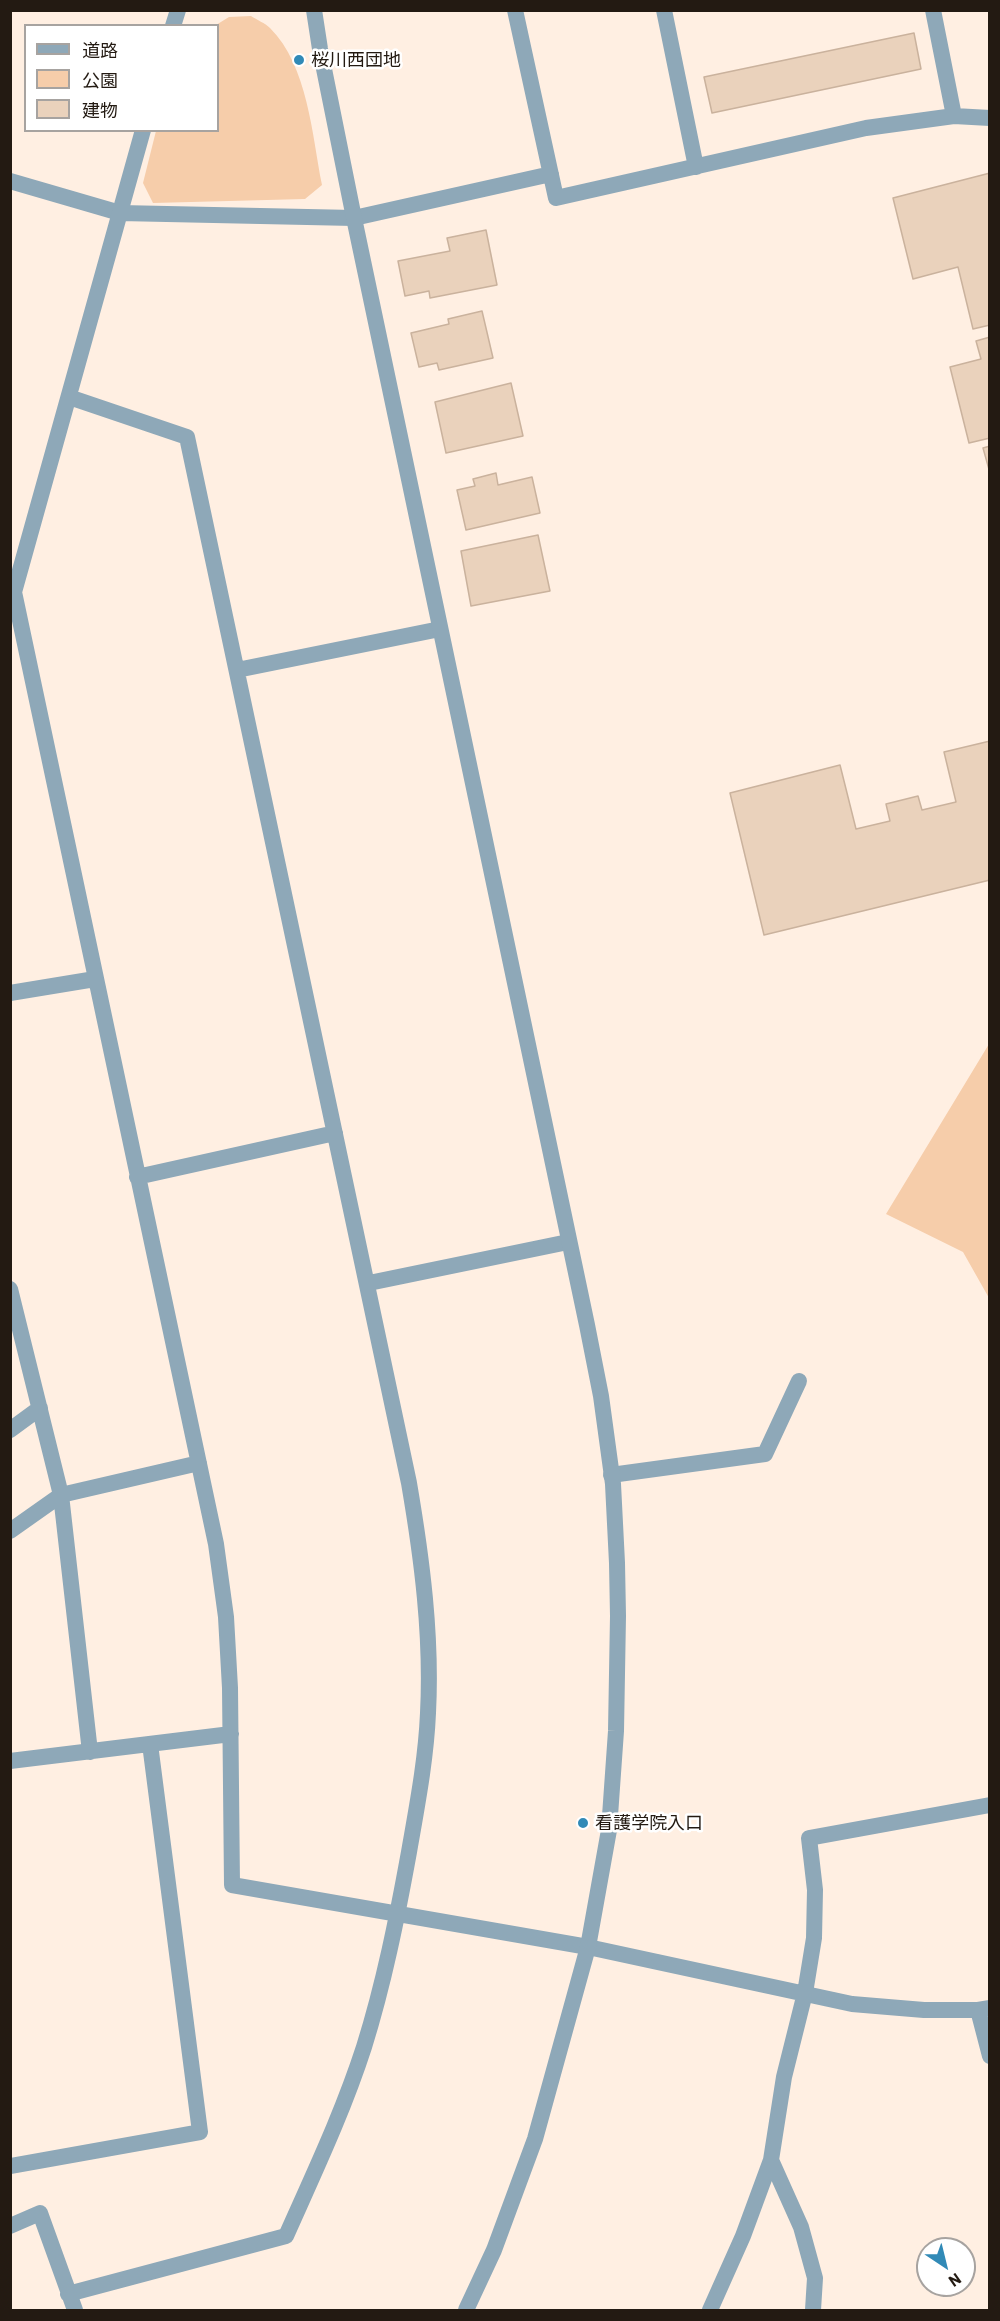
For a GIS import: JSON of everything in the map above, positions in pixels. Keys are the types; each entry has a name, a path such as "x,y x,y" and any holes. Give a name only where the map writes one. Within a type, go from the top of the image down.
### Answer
{"street":[{"path":"314,10 354,218 599,1386 612,1475 618,1616 616,1731 609,1830 588,1947 535,2139 494,2250 466,2310"},
{"path":"515,10 556,198 866,128 954,116 990,118"},
{"path":"664,10 696,167"},
{"path":"933,10 954,116"},
{"path":"142,132 14,592 216,1544 226,1617 231,1734 232,1884 588,1947 852,2004 924,2010 984,2009 990,2056"},
{"path":"10,181 120,213 354,218 551,174"},
{"path":"68,2294 286,2236 334,2129 364,2047 398,1914 421,1783 428,1712 423,1563 410,1483 188,437 69,397"},
{"path":"237,670 440,629"},
{"path":"10,993 95,979"},
{"path":"137,1177 335,1133"},
{"path":"369,1283 568,1242"},
{"path":"10,1289 61,1495 90,1752"},
{"path":"612,1475 765,1454 799,1381"},
{"path":"10,1430 40,1408"},
{"path":"10,1531 61,1495 199,1463"},
{"path":"10,1761 231,1734"},
{"path":"10,2166 200,2132 150,1744"},
{"path":"710,2310 743,2236 771,2160 784,2077 805,1994 814,1929 815,1890 809,1838 990,1805"},
{"path":"771,2160 801,2227 815,2278 813,2310"},
{"path":"12,2220 40,2213 75,2310"}],"green space":[{"path":"251,16 263,23 283,44 293,62 301,81 311,123 322,185 305,199 153,203 143,183 156,132 219,132 218,24 229,17"},
{"path":"989,1044 989,1298 963,1252 886,1214"}],"building":[{"path":"914,33 921,69 712,113 704,77"},
{"path":"990,173 990,325 973,329 958,267 913,279 893,198"},
{"path":"486,230 497,285 430,298 429,291 405,296 398,261 450,251 447,238"},
{"path":"482,311 493,358 439,370 437,363 419,367 411,333 449,324 448,319"},
{"path":"990,337 990,438 969,443 950,367 981,359 976,341"},
{"path":"511,383 523,436 446,453 435,402"},
{"path":"990,446 990,473 983,448"},
{"path":"496,473 498,485 532,477 540,513 466,530 457,490 475,486 473,479"},
{"path":"538,535 550,591 471,606 461,551"},
{"path":"990,741 990,880 764,935 730,793 840,765 856,829 890,821 886,804 918,796 922,810 956,802 944,752"}],"place":[{"name":"桜川西団地","path":"299,60"},
{"name":"看護学院入口","path":"583,1823"}]}
